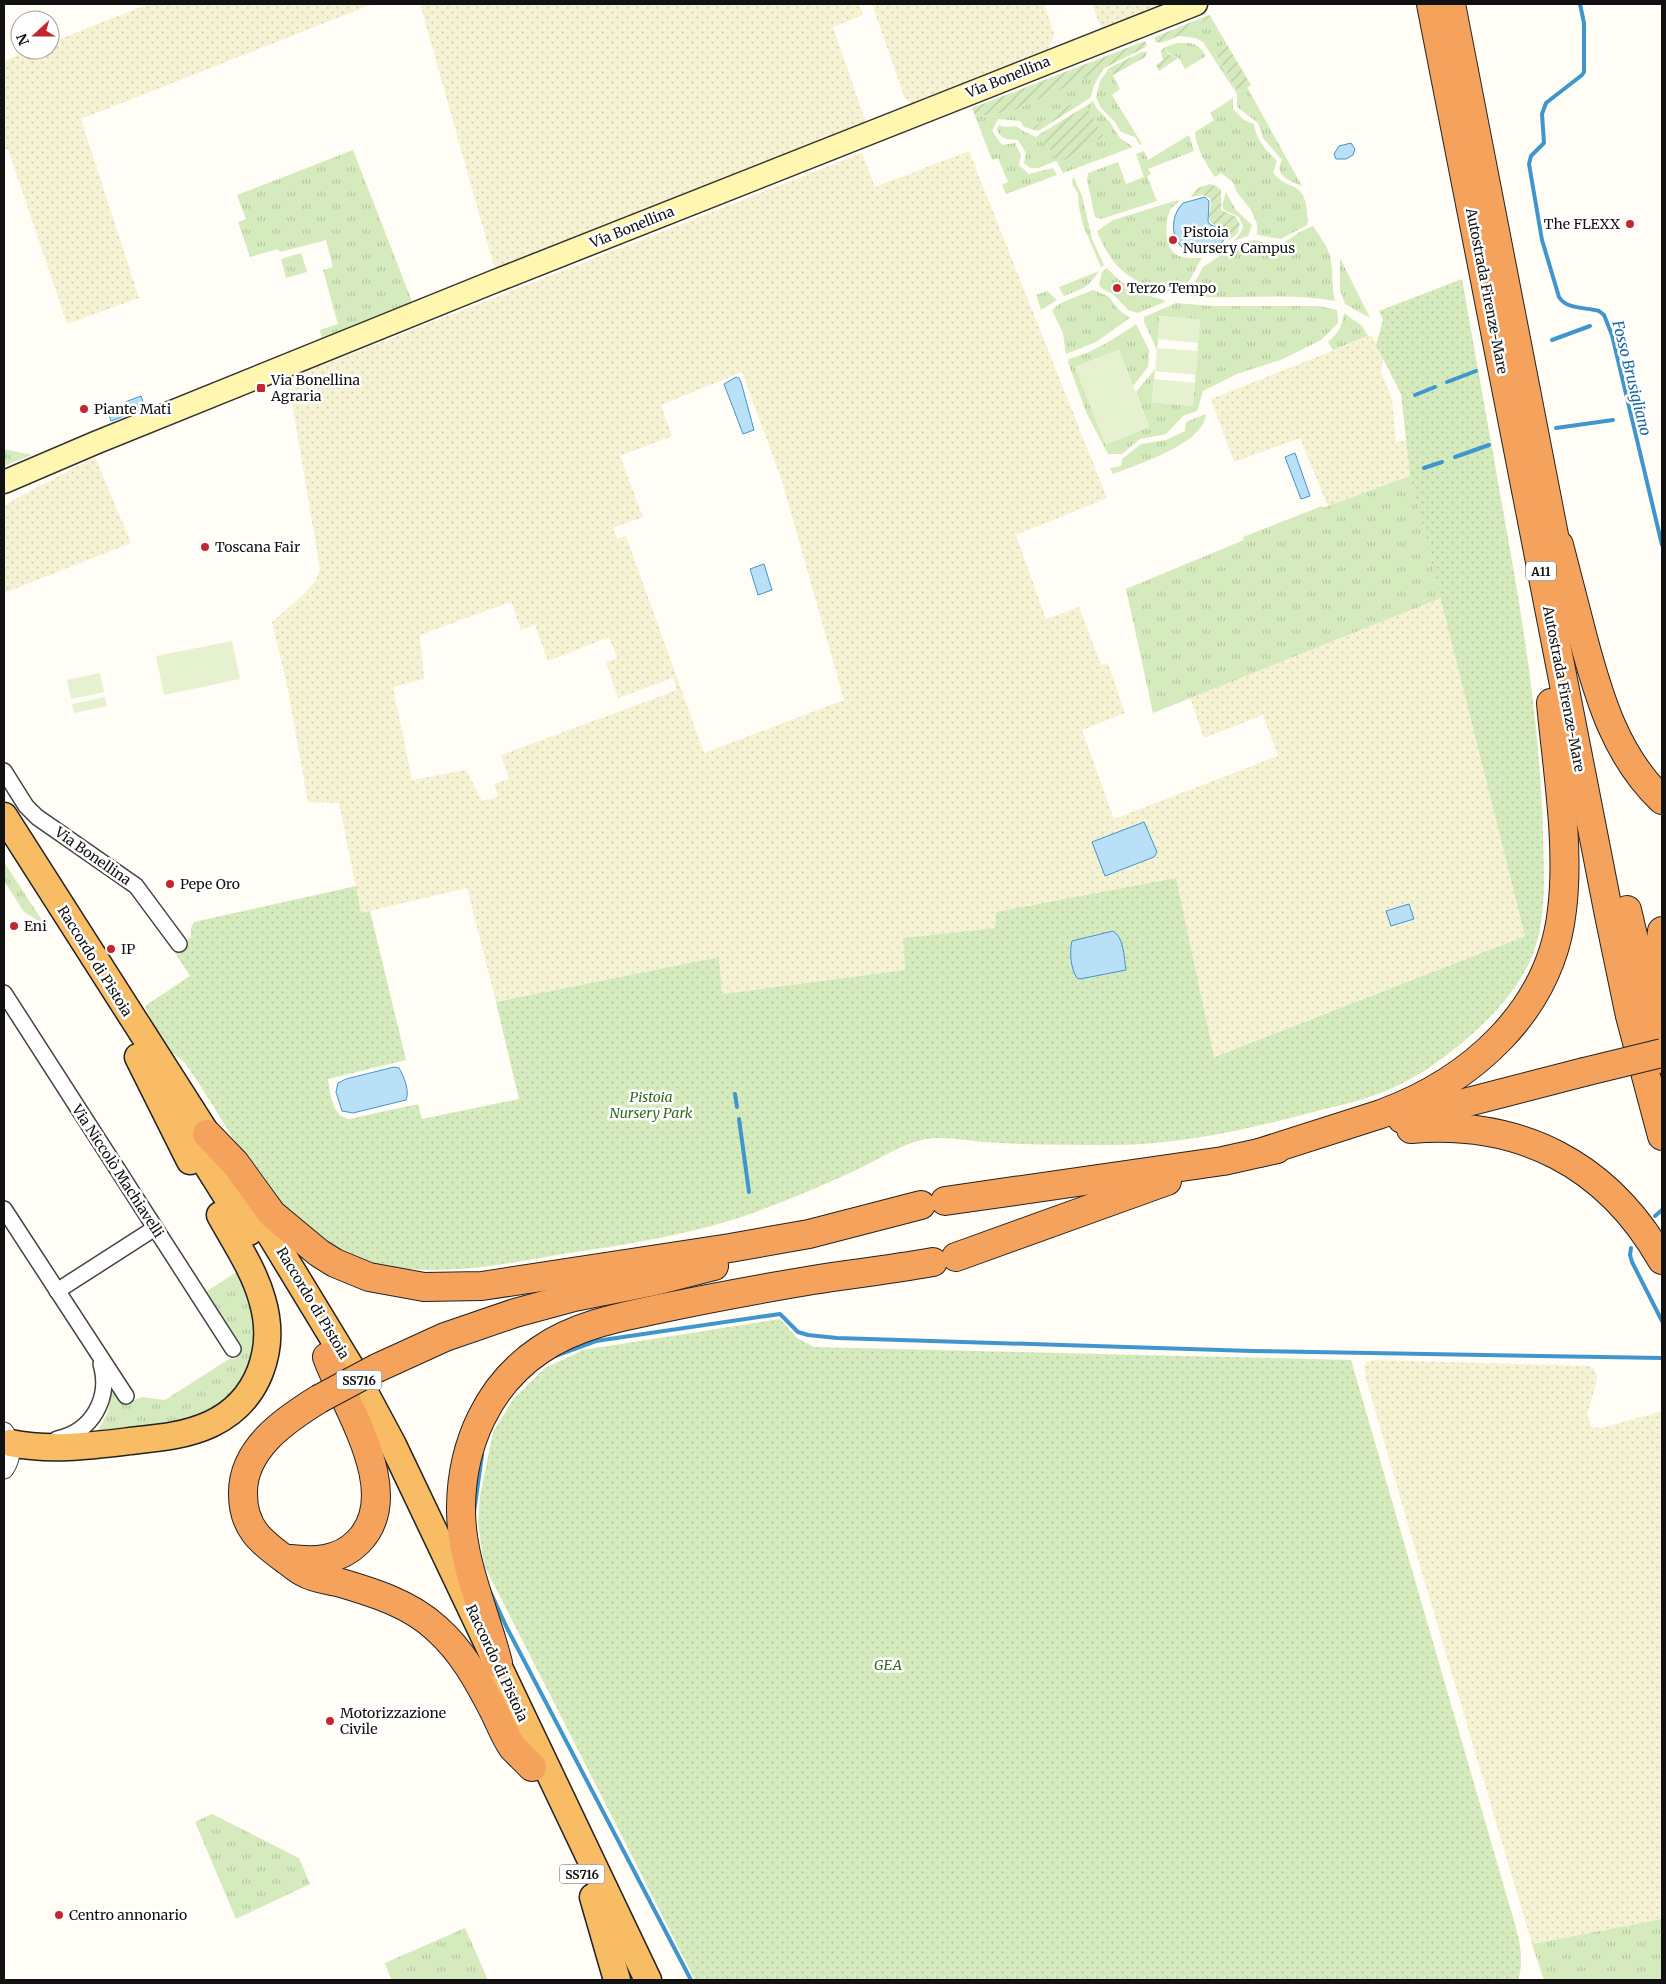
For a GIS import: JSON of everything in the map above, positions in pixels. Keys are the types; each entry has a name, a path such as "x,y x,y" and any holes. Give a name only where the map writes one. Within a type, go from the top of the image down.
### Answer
{"highway":[{"name":"Autostrada Firenze-Mare","path":"1431,4 1628,917 1662,1059"},
{"name":"Autostrada Firenze-Mare","path":"1451,4 1610,925 1630,1016 1662,1136"},
{"path":"1535,488 1602,705 1614,733 1631,762 1662,800"},
{"path":"1258,1153 1401,1107 1442,1087 1485,1055 1502,1037 1532,997 1544,975 1553,951 1562,912 1564,853 1535,488"},
{"name":"Raccordo di Pistoia","path":"4,816 286,1258 355,1374 420,1499 498,1663 599,1893 633,1980"},
{"name":"Raccordo di Pistoia","path":"4,847 328,1357 361,1415 532,1767 648,1980"},
{"path":"1662,931 1657,970 1662,1031"},
{"path":"207,1134 235,1163 272,1214 303,1241 335,1263 369,1277 406,1285 442,1288 482,1286 809,1234 933,1203 1223,1161 1420,1115 1662,1053"},
{"path":"7,1437 32,1447 64,1448 163,1438 186,1433 212,1424 227,1415 248,1395 261,1373 267,1352 268,1335 267,1319 260,1291 245,1260 178,1139 138,1057"},
{"path":"1258,1153 1413,1128 1470,1129 1509,1137 1553,1153 1591,1175 1629,1210 1662,1260"},
{"path":"498,1663 470,1571 461,1507 463,1480 472,1438 482,1416 504,1383 525,1361 540,1350 554,1341 583,1328 646,1312 813,1280 944,1260 1223,1161"},
{"path":"532,1767 510,1743 466,1661 435,1626 402,1604 370,1592 306,1574 260,1541 251,1528 243,1501 244,1479 257,1450 271,1434 297,1412 376,1368 445,1337 515,1313 574,1297 655,1281 727,1262 809,1234"},
{"path":"655,1281 729,1277 813,1280"},
{"path":"284,1558 322,1560 343,1553 356,1544 363,1536 374,1509 375,1487 368,1452 328,1357"},
{"path":"599,1893 617,1980"},
{"path":"599,1893 627,1915 665,1980"}],"main road":[{"name":"Via Bonellina","path":"4,482 657,216 1196,4"},
{"name":"Via Bonellina","path":"4,496 69,454"}],"street":[{"name":"Via Bonellina","path":"4,771 26,806 37,817 136,886 178,944"},
{"name":"Via Niccolò Machiavelli","path":"4,993 233,1350"},
{"path":"4,1209 99,1358 126,1396"},
{"path":"57,1291 155,1228"},
{"path":"4,1469 10,1455 7,1437 42,1441 64,1438 78,1432 96,1412 103,1396 105,1381 99,1358"}],"shaded area":[{"path":"148,4 373,4 81,119 139,298 67,324 8,149 4,150 4,61 10,59 60,60 60,39"},
{"path":"420,4 859,4 863,15 833,27 866,123 495,270"},
{"path":"872,4 1044,4 1054,34 1047,52 913,104 905,99"},
{"path":"1092,4 1170,4 1102,31"},
{"path":"969,151 1107,498 1016,535 1046,619 1079,607 1101,665 1108,663 1125,713 1082,730 1114,819 1278,756 1263,715 1204,738 1190,698 1441,598 1525,936 1213,1057 1175,878 995,928 903,938 905,970 721,994 719,957 496,1002 467,888 361,913 339,803 308,802 287,685 272,622 315,582 320,569 291,397 291,384 295,376 862,153 875,187","holes":["742,372 782,481 844,700 704,753 626,536 617,539 613,528 643,517 620,456 672,436 661,405","511,602 521,630 535,625 548,661 609,637 617,658 606,662 618,698 673,678 677,690 501,755 509,779 494,784 498,797 482,801 466,770 412,780 393,687 424,679 420,635"]},
{"path":"1372,335 1383,359 1381,372 1392,399 1396,442 1406,440 1410,476 1328,507 1300,438 1234,462 1211,399"},
{"path":"95,457 131,543 4,593 4,505"},
{"path":"1375,1360 1590,1366 1594,1369 1597,1376 1587,1415 1592,1427 1602,1428 1662,1411 1662,1919 1532,1944 1365,1375 1364,1366 1367,1362"}],"green space":[{"path":"1209,15 1211,17 1183,34 1167,41 1155,42 1155,37"},
{"path":"1211,17 1226,43 1213,51 1238,93 1247,87 1302,186 1281,174 1280,165 1282,160 1263,138 1258,123 1237,107 1237,94 1203,42 1195,38 1178,36"},
{"path":"1145,41 1147,45 1144,48 1015,110 975,116 972,108"},
{"path":"1177,43 1194,44 1206,56 1185,69 1179,59 1169,53 1165,47"},
{"path":"1226,43 1251,85 1238,93 1213,50"},
{"path":"1165,47 1168,54 1178,58 1159,71 1156,65 1163,60 1161,51"},
{"path":"1142,52 1147,52 1145,57 1113,75 1109,68"},
{"path":"1104,68 1094,85 1091,97 1084,102 1068,105 1031,129 1024,127 1020,121 998,119 992,131 1002,145 1015,143 1021,155 1019,165 1029,174 1053,168 1057,175 1006,194 1002,185 1008,182 998,158 992,160 975,116 1015,110"},
{"path":"1109,68 1120,89 1112,95 1142,144 1140,145 1135,137 1121,132 1115,122 1101,108 1096,97 1100,81"},
{"path":"1233,98 1233,109 1244,120 1254,124 1259,140 1277,161 1273,173 1285,183 1300,191 1306,203 1307,225 1281,239 1257,235 1257,224 1251,210 1236,191 1233,182 1221,173 1215,177 1199,150 1195,132 1214,120 1210,113"},
{"path":"1093,101 1120,138 1133,147 1063,173 1058,164 1104,136 1086,106"},
{"path":"1084,102 1038,131 1031,129 1068,105"},
{"path":"1086,106 1104,136 1058,164 1040,134"},
{"path":"999,125 1005,127 1017,126 1036,137 1040,134 1056,161 1038,168 1030,168 1024,163 1026,153 1018,140 1003,138 997,130"},
{"path":"1189,135 1194,151 1148,169 1151,174 1147,176 1157,201 1101,219 1095,217 1087,180 1088,173 1118,162 1126,184 1144,177 1136,154 1144,151 1148,160"},
{"path":"353,150 413,304 322,339 320,330 338,324 323,270 333,267 326,240 280,252 278,249 250,257 238,222 246,219 237,195"},
{"path":"1074,178 1082,196 1092,239 1104,265 1101,267 1083,225 1078,193 1073,186 1072,180"},
{"path":"1210,184 1221,190 1221,210 1236,217 1240,225 1237,234 1228,241 1226,232 1210,221 1210,198 1203,195 1191,197 1198,188"},
{"path":"1226,192 1235,209 1252,225 1248,236 1234,241 1243,226 1239,217 1224,210 1222,206"},
{"path":"1178,200 1179,202 1170,210 1167,221 1166,233 1168,244 1174,253 1180,256 1202,258 1179,294 1151,287 1128,275 1111,257 1097,231 1113,220"},
{"path":"1313,226 1329,252 1335,301 1299,297 1190,296 1189,293 1203,267 1230,249 1254,240 1281,245 1298,233"},
{"path":"301,253 307,272 286,278 281,259"},
{"path":"1340,258 1370,318 1345,304 1340,290"},
{"path":"1107,268 1119,280 1132,288 1165,302 1138,313 1128,310 1113,294 1104,290 1099,285 1102,272"},
{"path":"1099,271 1088,285 1076,292 1064,296 1059,287"},
{"name":"Pistoia Nursery Park","path":"1462,279 1529,669 1541,792 1544,868 1543,903 1538,937 1533,954 1516,985 1488,1019 1471,1035 1454,1050 1418,1075 1389,1090 1352,1102 1255,1126 1183,1140 1159,1143 1078,1145 1000,1143 941,1138 927,1139 908,1144 854,1171 780,1203 745,1216 696,1230 620,1245 492,1266 441,1270 389,1266 364,1260 335,1248 310,1231 266,1185 247,1159 188,1067 162,1043 145,1006 190,976 172,948 191,937 191,928 194,922 356,886 361,913 370,911 406,1060 328,1079 335,1109 343,1117 349,1119 418,1104 422,1119 519,1099 496,1002 719,957 722,994 905,970 903,938 995,928 996,912 1176,878 1214,1057 1525,936 1410,476 1401,394 1376,345 1383,320 1379,311"},
{"path":"1093,290 1108,296 1119,310 1130,318 1096,342 1066,354 1063,333 1052,310 1061,303"},
{"path":"1047,291 1057,300 1041,310 1036,295"},
{"path":"1176,303 1211,306 1319,306 1337,310 1338,323 1321,340 1283,359 1237,374 1203,391 1197,411 1183,416 1166,434 1140,439 1122,454 1108,454 1086,412 1068,362 1069,359 1087,353 1136,324 1149,350 1148,367 1133,386 1119,350 1075,367 1106,444 1149,427 1136,392 1155,369 1152,402 1193,406 1200,320 1160,316 1157,350 1144,322 1144,317"},
{"path":"1344,313 1362,326 1368,336 1333,350 1328,342 1339,329"},
{"path":"1159,316 1200,319 1198,343 1158,339"},
{"path":"1157,348 1198,351 1196,375 1155,371"},
{"path":"1119,350 1149,427 1105,444 1075,367"},
{"path":"1154,379 1195,383 1193,406 1152,402"},
{"path":"1206,414 1202,425 1194,435 1182,444 1153,459 1113,474 1110,468 1121,466 1122,459 1141,444 1166,440 1185,431 1186,422"},
{"path":"4,449 32,455 4,466"},
{"path":"1410,476 1441,598 1153,713 1126,589 1244,540 1243,537 1322,506 1323,508"},
{"path":"232,641 240,679 164,695 156,656"},
{"path":"100,673 104,692 71,699 67,680"},
{"path":"105,697 107,706 74,713 72,704"},
{"path":"4,862 45,925 24,912 4,881"},
{"path":"243,1268 247,1277 258,1358 232,1395 215,1408 184,1420 166,1424 98,1430 108,1412 114,1388 121,1404 142,1397 165,1400 229,1359 235,1359 239,1356 204,1293"},
{"name":"GEA","path":"780,1319 797,1338 814,1347 1351,1360 1516,1927 1521,1960 1518,1980 695,1980 484,1565 478,1523 480,1496 493,1432 514,1398 545,1368 583,1350"},
{"path":"212,1814 299,1858 310,1884 236,1919 195,1822"},
{"path":"1662,1919 1662,1980 1544,1980 1532,1944"},
{"path":"465,1928 488,1980 390,1980 385,1963"}],"water":[{"path":"1351,143 1355,149 1353,155 1346,159 1336,159 1334,154 1339,146"},
{"path":"1205,197 1209,201 1208,222 1223,230 1225,238 1209,249 1198,252 1188,251 1176,239 1174,221 1177,211 1183,203"},
{"path":"736,377 741,382 754,430 743,434 724,384"},
{"path":"141,396 145,408 111,421 109,415 127,408 125,402"},
{"path":"1295,453 1310,496 1301,499 1285,457"},
{"path":"764,564 772,590 758,595 750,569"},
{"path":"1144,822 1157,852 1154,857 1105,876 1092,842"},
{"path":"1409,904 1414,919 1391,926 1386,911"},
{"path":"1113,931 1117,934 1121,943 1126,970 1077,978 1071,960 1072,941"},
{"path":"394,1067 399,1068 407,1088 406,1100 353,1113 342,1111 336,1092 338,1083 346,1079"}],"waterway":[{"name":"Fosso Brusigliano","path":"1580,4 1584,23 1584,72 1546,103 1542,114 1544,143 1531,156 1529,164 1542,240 1559,297 1562,301 1572,306 1599,311 1604,315 1612,335 1662,545"},
{"path":"1552,340 1590,326"},
{"path":"1447,382 1476,371"},
{"path":"1415,395 1435,387"},
{"path":"1556,428 1613,420"},
{"path":"1455,457 1489,445"},
{"path":"1424,468 1442,462"},
{"path":"735,1094 737,1107"},
{"path":"739,1119 749,1192"},
{"name":"Fosso Brusigliano","path":"1655,1216 1662,1210"},
{"name":"Fosso Brusigliano","path":"1631,1248 1632,1262 1662,1321"},
{"path":"555,1356 596,1341 780,1314 798,1332 837,1338 1252,1351 1662,1358"},
{"path":"474,1512 482,1455"},
{"path":"489,1589 507,1628 691,1980"}],"place":[{"name":"The FLEXX","path":"1630,224"},
{"name":"Pistoia Nursery Campus","path":"1173,240"},
{"name":"Terzo Tempo","path":"1117,288"},
{"name":"Via Bonellina Agraria","path":"261,388"},
{"name":"Piante Mati","path":"84,409"},
{"name":"Toscana Fair","path":"205,547"},
{"name":"Pepe Oro","path":"170,884"},
{"name":"Eni","path":"14,926"},
{"name":"IP","path":"111,949"},
{"name":"Motorizzazione Civile","path":"330,1721"},
{"name":"Centro annonario","path":"59,1915"}]}
